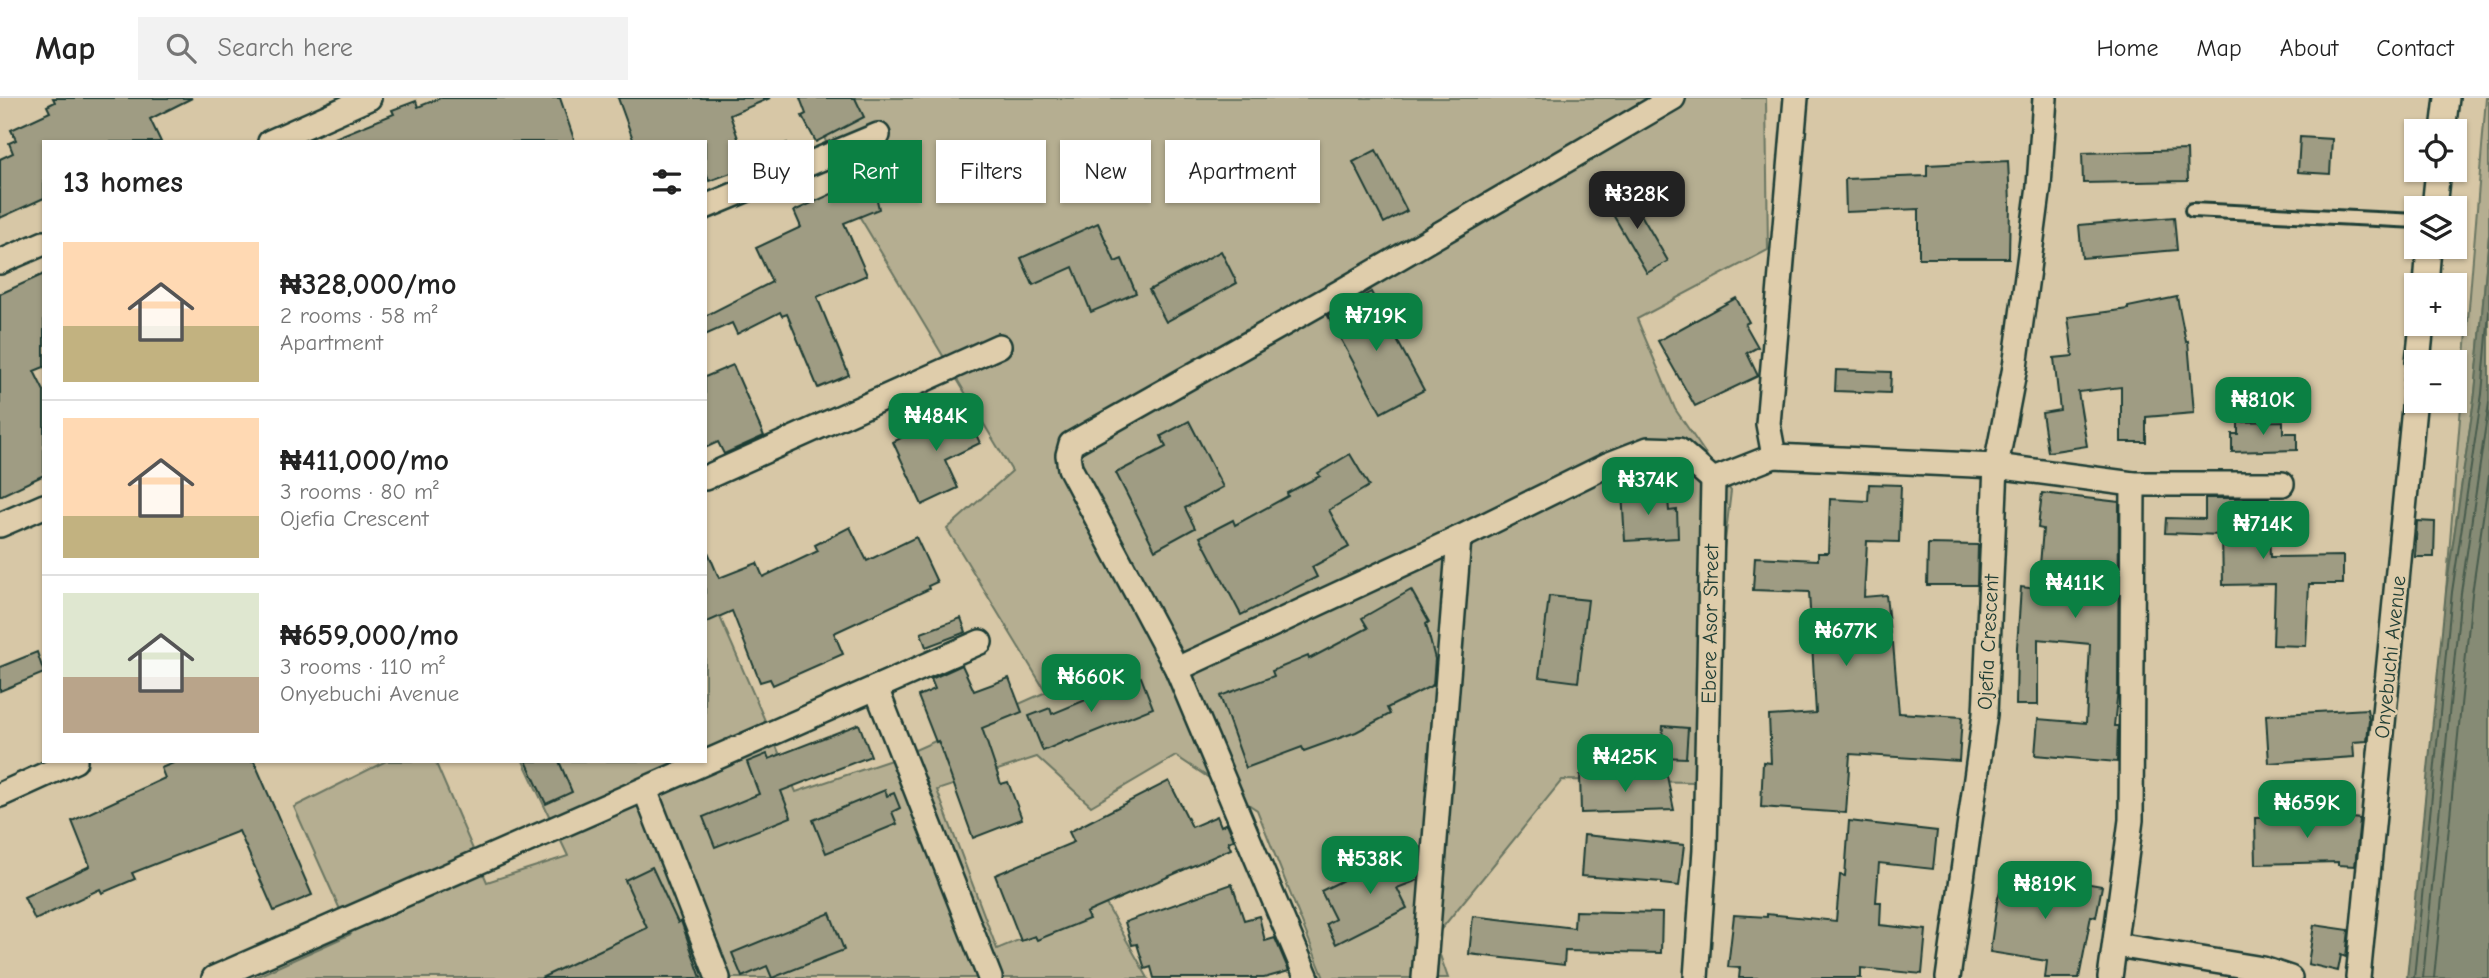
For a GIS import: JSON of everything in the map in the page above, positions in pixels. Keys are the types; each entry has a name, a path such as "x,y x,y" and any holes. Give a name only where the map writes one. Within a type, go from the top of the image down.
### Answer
{"street":[{"path":"274,140 369,98"},
{"path":"1307,978 1177,669 1070,468 1071,444 1352,285 1673,98"},
{"path":"1774,456 1768,424 1796,98"},
{"name":"Ojefia Crescent","path":"1948,978 1985,714 1996,466 2015,367 2039,186 2045,98"},
{"path":"2444,119 2447,98"},
{"path":"707,206 878,135"},
{"path":"0,262 42,244"},
{"path":"707,477 999,346"},
{"name":"Onyebuchi Avenue","path":"2358,978 2413,413"},
{"path":"1177,669 1459,538 1606,465 1648,449 1679,450 1713,480 1774,456 1996,466 2133,484 2282,484"},
{"name":"Ebere Asor Street","path":"1696,978 1705,849 1713,480"},
{"path":"2110,978 2132,820 2133,484"},
{"path":"0,525 42,507"},
{"path":"1423,978 1459,538"},
{"path":"707,763 980,642"},
{"path":"876,688 990,978"},
{"path":"0,795 71,763"},
{"path":"214,978 706,763"},
{"path":"645,790 718,978"},
{"path":"2116,945 2263,969 2290,978"}],"lane":[{"path":"2192,210 2404,220"}],"shaded area":[{"path":"810,98 1766,98 1768,250 1637,319 1675,409 1731,491 1696,782 1562,780 1434,938 1448,978 1324,978 1257,810 1176,756 1091,806 1037,757 937,790 997,949 1106,904 1148,978 253,978 351,934 294,807 382,763 436,763 487,882 568,856 524,763 707,763 707,614 717,610 796,792 897,758 1046,692 947,529 1012,471 851,203 922,203 922,140 828,140 828,148"},
{"path":"2486,98 2489,98 2489,235 2475,393 2446,591 2460,413 2467,413 2467,332"}],"water":[{"path":"2489,235 2489,978 2407,978 2446,591 2475,393"}],"building":[{"path":"53,98 192,98 150,119 160,140 42,140 42,199 0,218 0,159 13,153 9,143 16,140 11,130 50,112 47,106 55,102"},
{"path":"440,98 560,98 574,140 330,140 394,114 392,110 416,101 418,107"},
{"path":"618,98 770,98 730,115 739,140 728,140 728,174 709,181 707,140 633,140"},
{"path":"800,98 855,98 864,117 816,142 802,116 806,114"},
{"path":"2300,137 2332,139 2330,174 2298,172"},
{"path":"1376,150 1407,211 1384,223 1353,162"},
{"path":"2187,150 2188,181 2083,183 2082,153"},
{"path":"2008,161 2009,258 1919,258 1919,209 1846,212 1845,179 1927,176 1927,165"},
{"path":"1626,189 1668,261 1647,273 1605,201"},
{"path":"828,196 828,203 878,203 879,209 844,223 867,275 817,297 849,375 818,388 787,314 782,316 780,312 737,334 732,323 707,334 707,315 772,282 756,248 801,227 794,211"},
{"path":"2174,217 2177,250 2082,258 2079,225"},
{"path":"1098,223 1115,262 1122,259 1136,293 1091,312 1073,267 1033,285 1021,258"},
{"path":"1221,251 1237,283 1166,322 1149,290"},
{"path":"42,275 42,368 34,371 42,387 42,476 0,496 0,294"},
{"path":"1371,292 1424,390 1381,413 1328,316"},
{"path":"2177,297 2186,342 2188,341 2194,413 2146,417 2146,442 2121,442 2121,387 2078,392 2087,446 2048,452 2042,413 2060,410 2054,358 2073,356 2068,317 2128,309"},
{"path":"1736,298 1749,322 1745,324 1758,347 1747,353 1758,376 1695,406 1658,341"},
{"path":"733,365 764,436 724,454 718,442 707,447 707,376"},
{"path":"1836,370 1891,372 1890,393 1835,391"},
{"path":"963,406 980,443 945,460 958,488 922,505 893,442"},
{"path":"1189,421 1223,487 1185,508 1195,528 1155,550 1116,473 1166,447 1161,436"},
{"path":"2283,421 2283,433 2297,433 2297,450 2232,452 2232,434 2238,434 2238,422"},
{"path":"1350,454 1369,486 1329,510 1349,547 1312,567 1317,577 1241,615 1200,537 1233,520 1235,525 1288,496 1287,493 1320,476 1318,473"},
{"path":"1869,484 1901,485 1899,542 1867,541 1864,597 1886,595 1899,713 1962,717 1959,761 1850,754 1846,813 1761,807 1763,762 1771,763 1769,716 1816,713 1809,592 1753,590 1755,557 1818,560 1818,553 1828,553 1830,499 1868,501"},
{"path":"1660,490 1660,499 1668,499 1669,511 1677,510 1678,538 1625,541 1622,492"},
{"path":"2042,493 2119,502 2118,689 2114,726 2118,726 2117,762 2035,755 2038,719 2086,723 2090,644 2038,639 2038,705 2016,705 2021,587 2038,589 2043,529 2038,528"},
{"path":"2205,498 2268,498 2270,557 2343,556 2343,584 2309,584 2306,646 2273,645 2275,584 2223,585 2222,535 2165,533 2166,518 2205,519"},
{"path":"2417,521 2435,522 2434,557 2415,557"},
{"path":"850,527 867,561 916,537 937,582 928,586 929,589 834,633 843,654 773,685 770,679 760,682 732,611 707,622 707,550 719,578 757,563 763,577 818,551 815,545"},
{"path":"1928,544 1978,545 1977,585 1927,585"},
{"path":"1411,590 1429,622 1426,624 1435,659 1433,685 1387,708 1390,714 1356,732 1304,751 1302,747 1246,768 1220,696 1274,676 1272,671 1308,656 1309,659 1368,628 1362,618"},
{"path":"1549,596 1588,600 1578,682 1539,677"},
{"path":"961,618 966,632 926,647 921,633"},
{"path":"37,652 42,674 0,691 0,667"},
{"path":"962,665 974,691 1009,678 1022,712 982,728 1001,784 1008,782 1022,819 973,838 938,741 936,742 918,696 935,689 931,679"},
{"path":"1141,677 1153,708 1043,751 1029,716 1050,708 1052,714"},
{"path":"2367,709 2367,741 2353,742 2354,757 2269,763 2266,715"},
{"path":"859,724 871,756 781,791 791,817 715,847 703,817 759,794 747,762 767,754 769,759"},
{"path":"1663,726 1688,728 1686,758 1661,757"},
{"path":"173,763 255,763 312,895 274,911 239,831 132,873 135,879 102,893 100,889 35,920 24,897 90,866 72,821 165,778 161,768"},
{"path":"527,763 560,763 572,792 546,804"},
{"path":"1580,775 1667,776 1674,810 1581,813"},
{"path":"1169,781 1192,827 1217,816 1221,826 1227,823 1234,840 1228,842 1231,849 1086,913 1089,919 1037,940 1035,936 1021,941 995,875 1074,842 1069,832"},
{"path":"885,790 887,796 894,793 900,808 892,812 897,824 826,853 813,820"},
{"path":"2334,816 2360,819 2355,866 2338,865 2338,862 2256,864 2255,818"},
{"path":"1849,821 1937,831 1933,869 1879,863 1876,902 1881,902 1880,925 1926,930 1922,974 1861,968 1861,978 1739,978 1740,968 1728,967 1734,915 1767,917 1767,914 1836,921 1840,875 1845,876"},
{"path":"1584,835 1684,845 1679,886 1662,882 1581,876"},
{"path":"1418,850 1418,880 1397,888 1407,908 1336,944 1326,924 1335,919 1321,891 1382,861 1383,864"},
{"path":"652,867 678,923 681,921 701,978 541,978 647,928 625,880"},
{"path":"2006,868 2049,879 2050,877 2102,886 2096,917 2091,916 2079,978 2045,978 2047,961 1990,952 1997,902"},
{"path":"1232,884 1244,920 1259,916 1265,941 1275,938 1289,971 1264,978 1154,978 1151,967 1145,969 1137,944 1132,945 1125,922"},
{"path":"1575,911 1662,913 1661,953 1565,951 1564,965 1469,954 1473,916 1574,928"},
{"path":"830,913 844,950 772,978 767,966 742,977 732,953"},
{"path":"2314,925 2349,930 2346,957 2341,955 2338,971 2308,964"}]}
